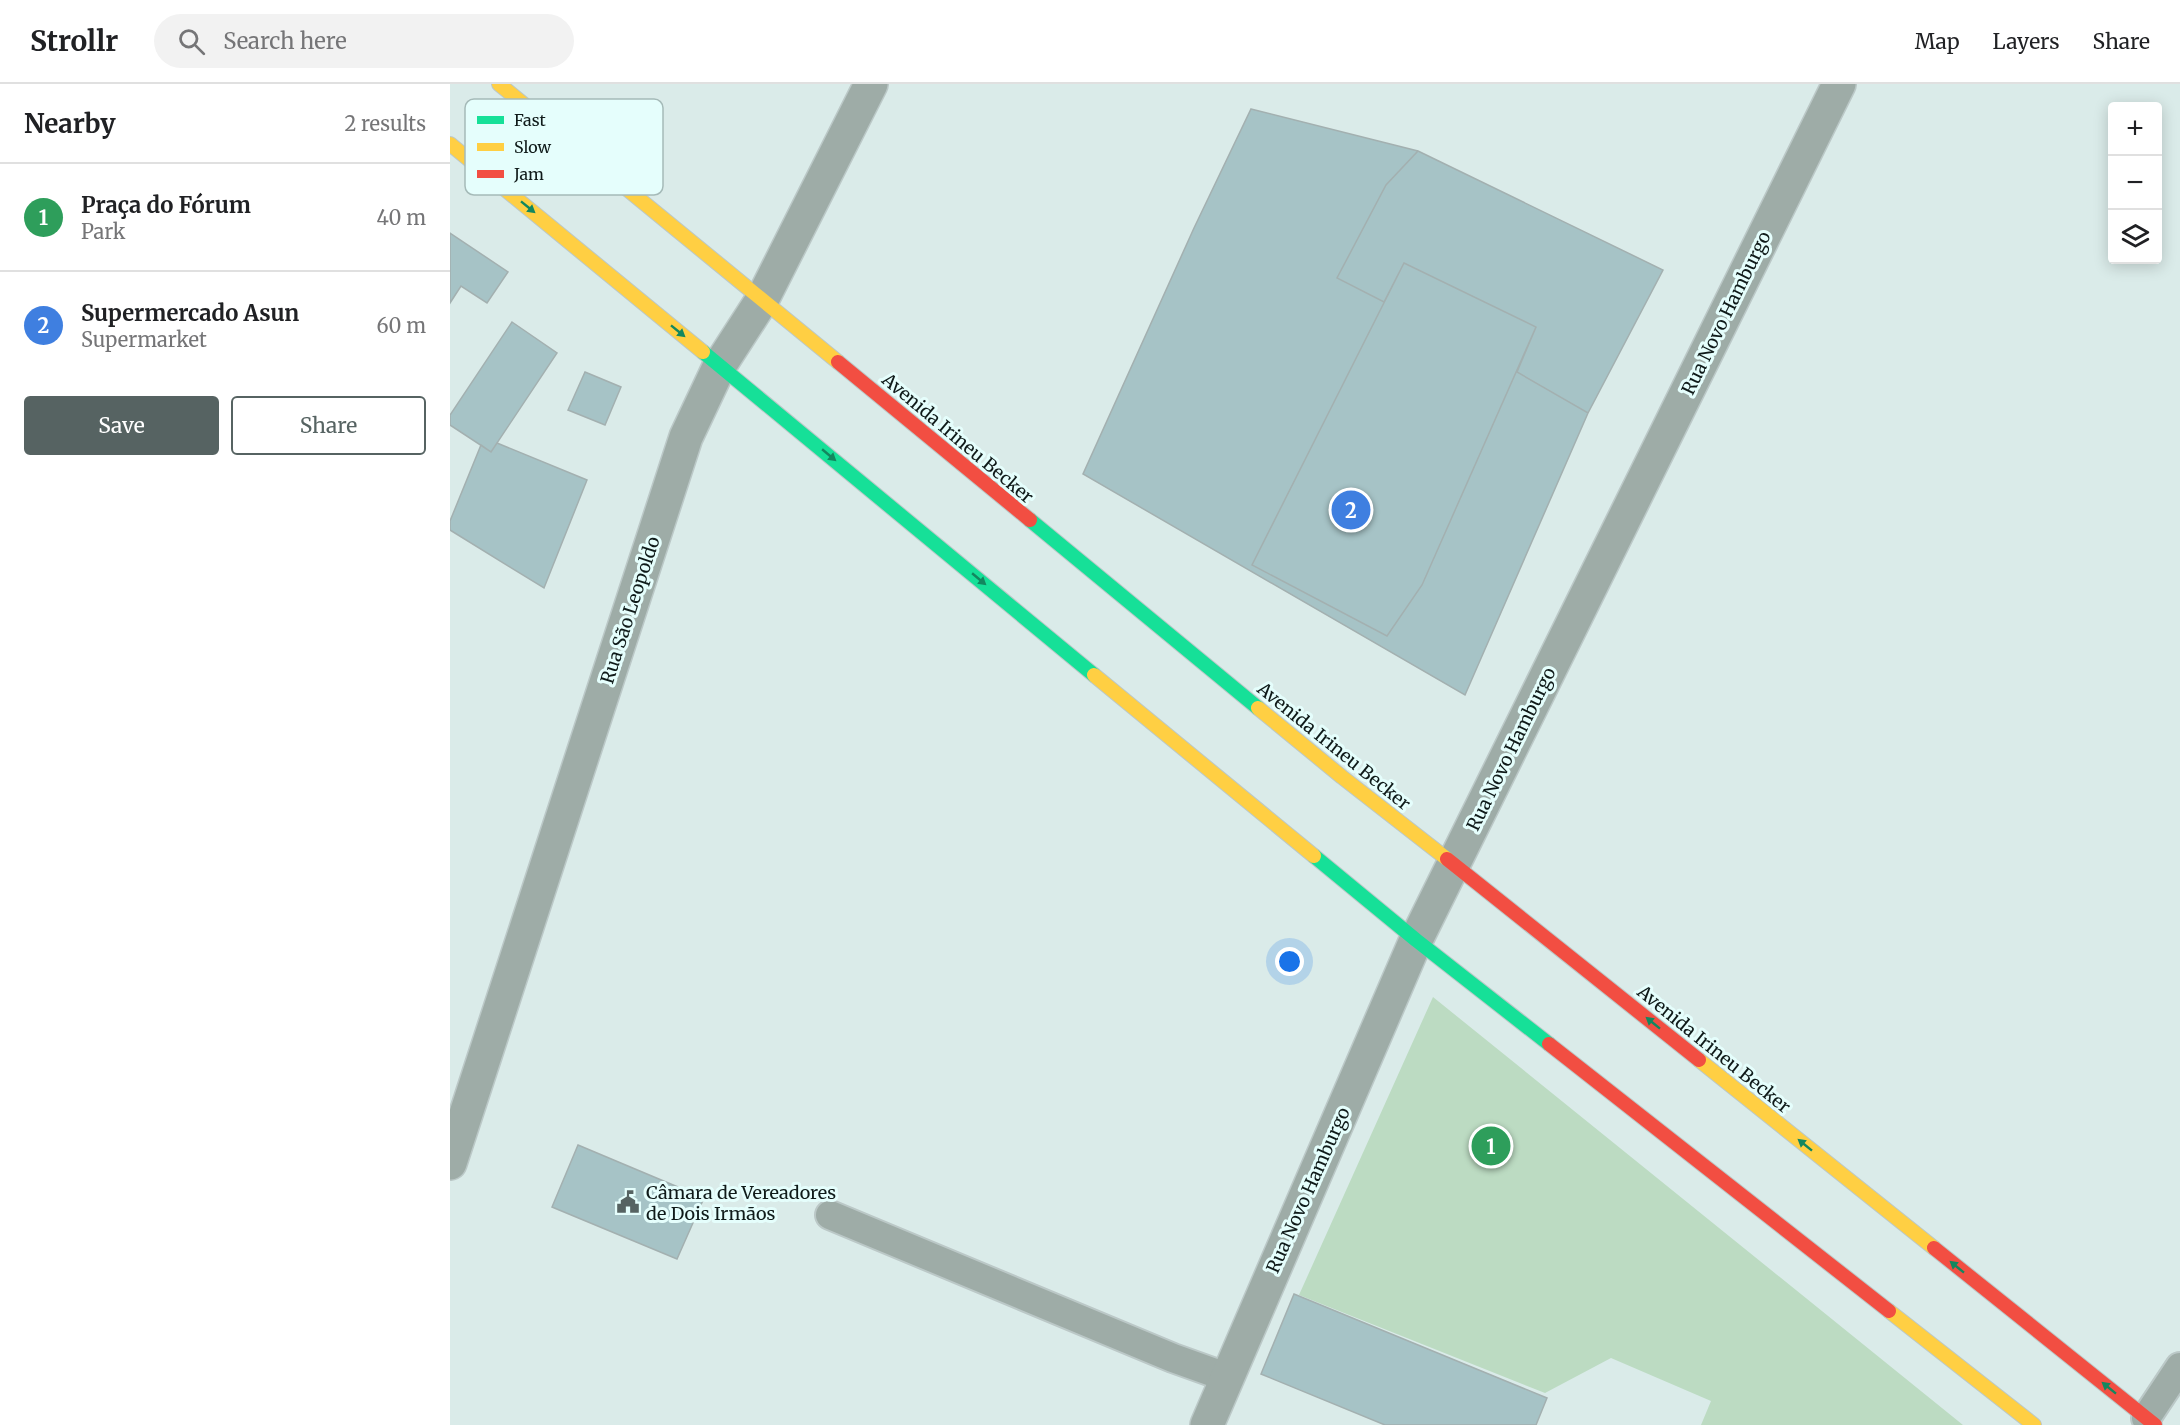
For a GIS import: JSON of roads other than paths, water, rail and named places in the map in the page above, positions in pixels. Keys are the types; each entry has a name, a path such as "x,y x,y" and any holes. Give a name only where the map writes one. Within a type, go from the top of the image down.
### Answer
{"main road":[{"name":"Avenida Irineu Becker","path":"499,84 517,99"},
{"path":"450,144 465,156"},
{"path":"512,195 1416,940 2034,1425"},
{"name":"Avenida Irineu Becker","path":"634,195 1342,777 1454,864 2148,1423"}],"street":[{"name":"Rua São Leopoldo","path":"450,1163 686,437 720,365 762,300 871,84"},
{"name":"Rua Novo Hamburgo","path":"1207,1425 1416,940 1839,84"}],"lane":[{"path":"830,1215 1173,1358 1226,1377"},
{"path":"2148,1423 2180,1367"}],"place":[{"name":"Supermercado Asun","path":"1351,510"},
{"name":"Praça do Fórum","path":"1491,1146"},
{"name":"Câmara de Vereadores de Dois Irmãos","path":"628,1202"}]}
